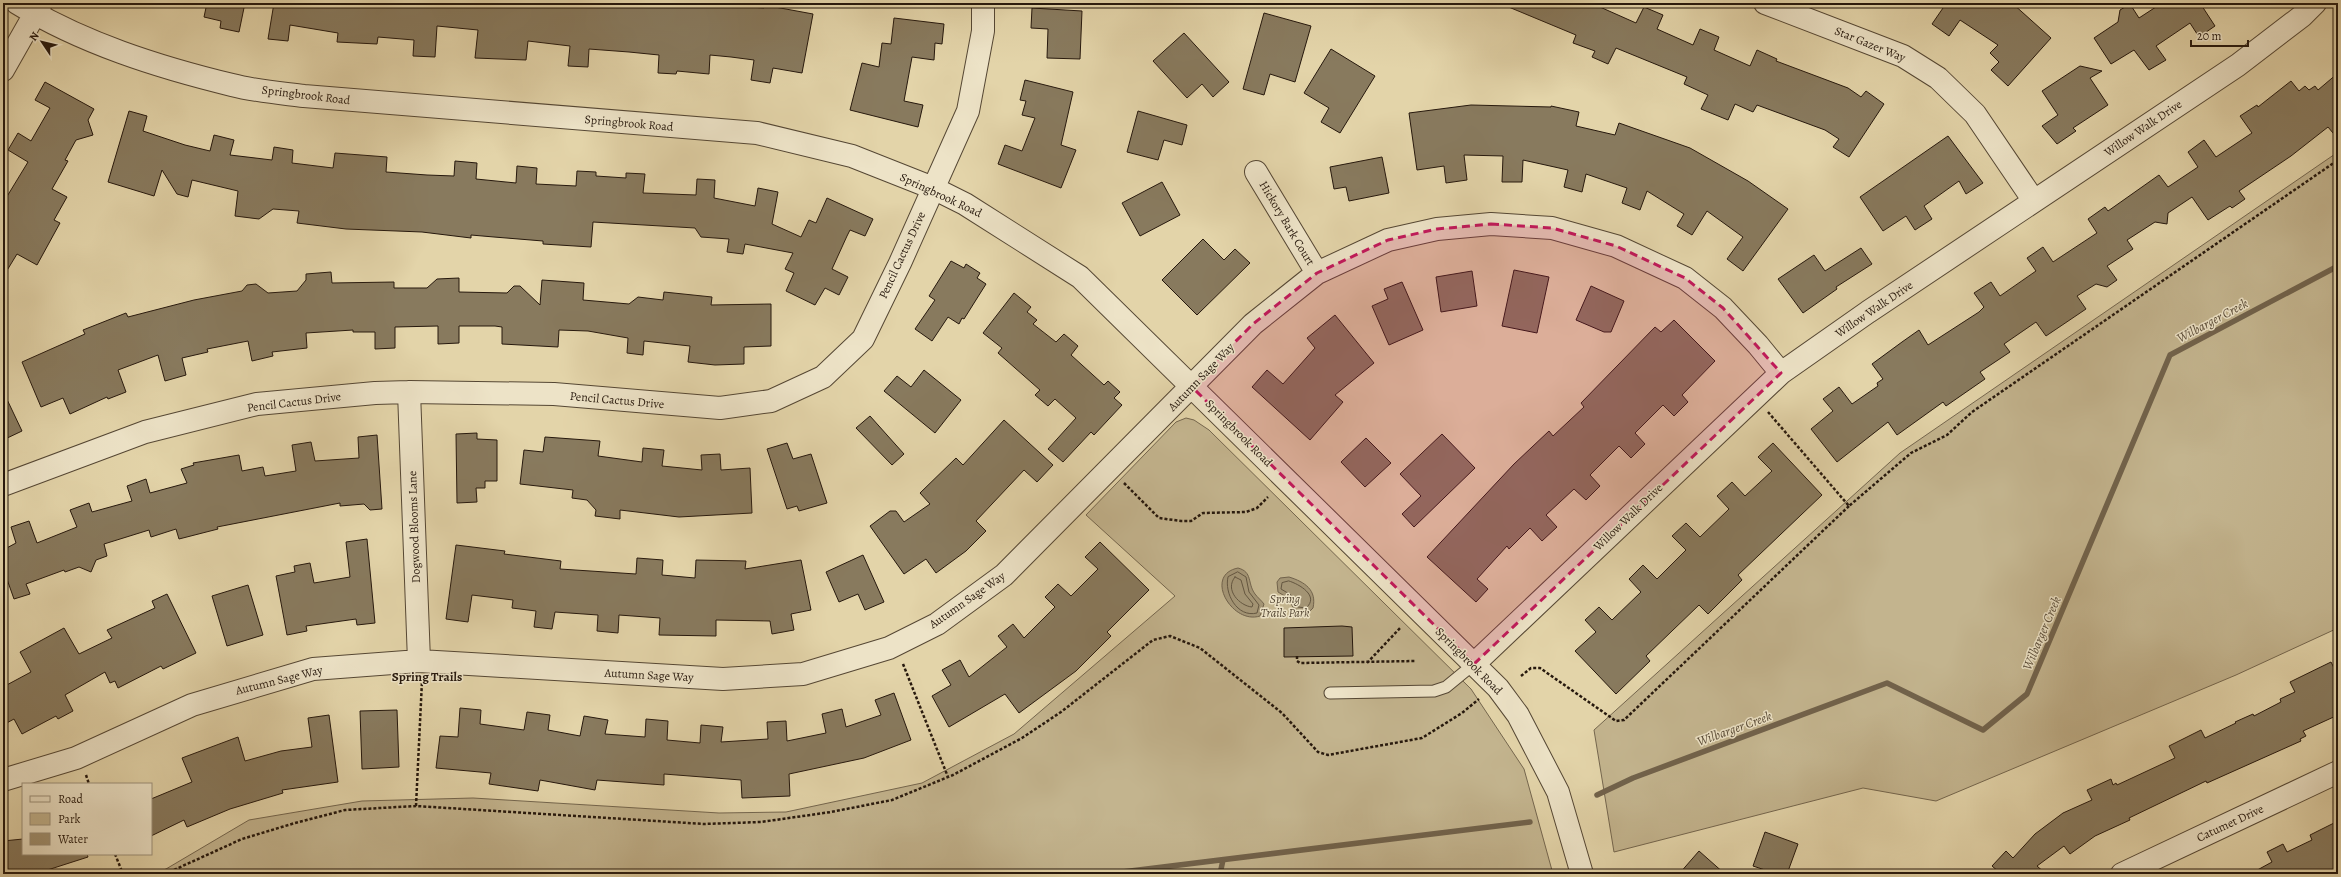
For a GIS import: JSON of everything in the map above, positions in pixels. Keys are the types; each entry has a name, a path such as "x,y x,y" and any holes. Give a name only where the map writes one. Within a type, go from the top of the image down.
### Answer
{"street":[{"name":"Pencil Cactus Drive","path":"3,485 145,432 257,404 375,393 409,392 554,394 720,408 771,401 823,377 863,339 900,263 968,111 983,31 983,3"},
{"name":"Star Gazer Way","path":"1765,3 1903,56 1938,78 1975,114 2034,201"},
{"name":"Willow Walk Drive","path":"1474,664 1781,373 2034,201 2238,65 2302,16 2315,3"},
{"name":"Springbrook Road","path":"31,7 85,37 148,62 233,86 304,96 757,133 852,156 933,188 993,219 1080,277 1498,688 1518,715 1555,785 1582,874"},
{"path":"3,70 31,7"},
{"name":"Hickory Bark Court","path":"1256,172 1317,273"},
{"name":"Autumn Sage Way","path":"3,780 76,758 192,704 313,669 723,679 803,674 889,648 937,624 1004,575 1253,324 1317,273 1388,240 1437,228 1491,224 1552,228 1616,246 1685,278 1723,308 1758,345 1781,373"},
{"name":"Dogwood Blooms Lane","path":"409,392 420,671"},
{"name":"Catumet Drive","path":"2122,874 2338,772"}],"lane":[{"path":"1330,693 1434,691 1446,687 1474,664"}],"path":[{"path":"1521,676 1531,668 1540,668 1616,721 1624,720 1849,506 1911,453 1947,435 1972,412 2338,160"},
{"path":"1768,412 1849,506"},
{"path":"1124,482 1159,518 1181,521 1191,521 1203,513 1246,512 1257,508 1268,497"},
{"path":"1368,664 1401,627"},
{"path":"165,874 242,839 295,822 345,810 416,806 704,824 761,822 831,812 892,800 948,776 1022,738 1062,712 1153,640 1170,636 1200,648 1282,713 1318,752 1328,755 1422,738 1462,713 1479,698"},
{"path":"1297,656 1297,661 1300,663 1368,664 1415,662"},
{"path":"902,661 948,776"},
{"path":"416,806 420,671"},
{"path":"86,775 89,783"},
{"path":"115,855 123,874"}],"highlighted area":[{"path":"1491,224 1552,228 1616,246 1685,278 1723,308 1781,373 1474,664 1191,386 1253,324 1317,273 1388,240 1437,229"}],"green space":[{"path":"2338,152 2338,628 2236,675 1936,801 1863,788 1614,852 1594,730 1900,453"},
{"name":"Spring Trails Park","path":"1186,418 1194,420 1209,430 1471,689 1524,769 1553,874 152,874 166,869 249,820 362,801 473,798 719,813 786,812 922,783 1014,734 1175,596 1086,515 1176,422"}],"water":[{"path":"1238,568 1246,572 1253,590 1264,604 1260,616 1250,617 1240,613 1232,607 1225,598 1222,589 1223,580 1228,572"},
{"path":"1289,577 1305,584 1311,592 1314,602 1313,608 1308,613 1295,611 1288,598 1278,592 1277,582 1280,578"}],"building":[{"path":"207,3 245,3 239,32 220,28 221,21 204,17"},
{"path":"274,3 698,3 764,8 764,5 813,14 802,73 773,68 770,83 751,80 754,60 710,55 709,74 677,71 676,74 658,73 659,55 589,49 588,67 568,66 570,46 528,41 526,60 475,58 478,30 437,26 435,57 413,56 414,40 378,37 377,44 337,42 338,33 290,25 288,41 268,39"},
{"path":"1499,3 1602,3 1600,7 1636,23 1644,7 1663,15 1657,29 1693,45 1700,29 1719,37 1714,50 1750,66 1757,50 1777,59 1776,61 1848,88 1861,97 1866,91 1884,104 1849,157 1833,147 1839,139 1825,130 1757,105 1753,112 1735,104 1728,120 1701,109 1708,95 1684,84 1687,77 1616,48 1608,64 1592,57 1595,51 1573,43 1576,35"},
{"path":"1936,3 2012,3 2051,38 2008,86 1991,70 1999,62 1990,53 1998,45 1960,20 1949,36 1932,24 1943,8"},
{"path":"2162,3 2200,3 2215,26 2199,37 2190,23 2156,46 2166,60 2149,70 2134,50 2111,64 2094,38 2118,22 2120,10 2130,4 2139,18"},
{"path":"1032,8 1082,11 1080,59 1047,58 1048,29 1031,28"},
{"path":"1264,13 1311,26 1295,82 1270,74 1264,95 1243,89"},
{"path":"894,18 944,24 942,44 935,43 934,60 912,57 904,101 923,105 918,127 850,110 862,63 879,67 882,43 891,44"},
{"path":"1184,33 1229,82 1213,97 1202,84 1187,98 1153,61"},
{"path":"1331,49 1375,76 1340,133 1321,122 1329,108 1304,93"},
{"path":"2080,66 2102,71 2090,78 2108,105 2073,128 2076,131 2057,144 2042,126 2058,115 2042,91"},
{"path":"2338,73 2338,139 2328,127 2291,156 2239,191 2245,199 2232,208 2230,206 2208,220 2192,197 2168,213 2167,224 2155,222 2127,240 2133,249 2107,266 2117,280 2107,287 2096,284 2077,296 2086,309 2046,336 2036,322 2004,344 2010,352 1980,372 1985,379 1946,406 1943,402 1897,435 1888,422 1837,462 1811,429 1833,411 1823,399 1839,387 1852,404 1878,386 1877,383 1883,379 1872,364 1919,330 1928,345 1979,312 1984,307 1974,293 1991,282 2000,296 2036,271 2027,258 2043,247 2053,262 2097,233 2088,219 2105,207 2108,211 2159,175 2168,187 2198,167 2188,152 2204,140 2216,157 2252,133 2240,116 2257,105 2258,107 2291,81 2299,91 2305,86 2309,90 2315,86 2318,90"},
{"path":"1025,80 1073,92 1061,145 1076,150 1061,188 998,164 1005,145 1022,151 1035,118 1022,115 1026,101 1020,100"},
{"path":"45,82 94,109 88,120 93,135 76,140 65,160 68,161 52,189 67,197 54,220 60,223 37,265 17,254 3,277 3,203 28,162 8,150 18,133 31,141 50,108 35,100"},
{"path":"1471,105 1551,106 1579,112 1576,126 1615,135 1619,123 1690,148 1748,181 1788,209 1743,271 1727,259 1743,237 1707,211 1692,235 1677,226 1684,214 1647,191 1640,210 1622,203 1627,188 1586,174 1582,192 1564,187 1568,170 1523,160 1522,182 1502,182 1503,156 1464,155 1467,180 1446,183 1444,166 1417,170 1409,113"},
{"path":"129,111 147,116 143,131 185,145 210,151 214,135 234,140 230,155 272,160 274,147 293,150 292,163 333,168 335,153 387,157 386,172 454,176 455,161 477,163 476,179 516,183 517,166 537,168 536,184 576,186 577,171 596,172 596,176 626,178 626,173 645,174 643,193 696,195 697,179 715,180 714,198 755,206 758,188 778,192 772,224 801,237 809,220 816,223 827,198 873,219 865,236 850,230 832,269 848,277 839,295 825,288 815,305 786,291 794,273 785,269 793,253 745,244 743,254 727,252 729,239 701,237 695,228 593,222 591,247 543,244 543,241 471,235 471,238 422,232 346,229 297,223 299,211 273,209 259,219 235,216 238,191 192,180 188,197 177,194 162,170 154,196 108,182"},
{"path":"1138,111 1187,125 1182,145 1164,140 1158,160 1127,152"},
{"path":"1948,136 1983,183 1966,194 1959,181 1924,206 1932,219 1915,230 1906,216 1883,231 1860,197"},
{"path":"1382,157 1389,193 1349,201 1346,187 1334,189 1330,167"},
{"path":"1162,182 1180,215 1140,236 1122,203"},
{"path":"1203,239 1224,260 1235,249 1250,263 1197,315 1162,280"},
{"path":"1861,248 1872,264 1836,287 1837,289 1803,313 1778,279 1814,255 1825,271"},
{"path":"951,261 964,268 966,264 980,273 977,278 986,284 964,319 962,318 959,324 948,317 932,341 915,329 935,300 929,296"},
{"path":"1514,270 1549,277 1537,333 1502,326"},
{"path":"1472,271 1477,306 1441,312 1436,277"},
{"path":"331,272 332,283 394,282 394,288 427,288 437,279 459,278 459,292 507,293 514,286 520,286 540,305 542,280 584,283 583,300 629,304 638,297 663,300 664,292 712,297 711,305 771,304 771,346 744,347 744,364 715,365 688,362 690,346 644,341 643,355 627,353 628,338 588,331 559,330 558,347 502,344 502,327 495,326 459,326 459,343 438,344 438,326 395,327 395,348 375,349 375,332 353,332 353,330 306,333 307,348 272,352 273,356 252,361 248,341 207,349 208,352 182,358 186,375 165,381 158,355 118,370 126,392 108,399 107,397 70,414 63,398 41,407 22,362 85,334 83,330 126,313 128,317 194,300 242,291 247,285 256,284 268,293 297,291 306,280 306,274"},
{"path":"1402,282 1423,330 1389,345 1372,306 1388,299 1384,289"},
{"path":"1591,286 1624,301 1611,332 1604,332 1576,320"},
{"path":"1014,293 1031,307 1027,312 1037,320 1033,324 1056,342 1064,334 1078,346 1071,355 1104,385 1108,381 1120,392 1114,398 1122,405 1094,435 1091,432 1063,462 1048,449 1076,418 1055,399 1048,406 1035,395 1040,390 998,353 1002,348 983,333"},
{"path":"1335,315 1374,363 1335,395 1343,402 1310,440 1252,387 1267,370 1283,384 1315,348 1307,338"},
{"path":"1674,320 1715,361 1682,395 1688,402 1674,416 1663,405 1635,433 1645,444 1631,458 1619,446 1590,475 1600,486 1586,500 1574,489 1546,515 1557,527 1542,541 1530,528 1509,549 1507,546 1477,579 1488,589 1476,602 1427,557 1514,464 1549,431 1553,436 1584,407 1581,403 1655,327 1661,332"},
{"path":"924,370 961,400 935,433 884,391 897,376 911,387"},
{"path":"3,391 22,431 3,440"},
{"path":"870,416 904,454 892,465 856,428"},
{"path":"1004,420 1053,465 1037,482 1024,470 976,521 986,531 966,551 936,573 926,559 904,574 870,526 890,511 896,511 904,522 930,504 920,493 956,458 963,465"},
{"path":"477,433 477,439 497,440 497,481 485,481 485,488 476,488 477,502 457,503 456,434"},
{"path":"1442,434 1475,468 1414,527 1402,514 1421,496 1400,474"},
{"path":"377,435 382,509 370,510 364,504 340,506 340,503 217,527 218,529 179,539 176,529 151,537 149,530 104,544 107,556 96,560 91,572 79,567 65,572 64,570 26,584 30,594 14,599 3,568 3,550 16,543 11,527 29,521 37,543 77,527 70,510 89,503 92,512 132,501 127,486 146,479 150,493 187,483 181,469 194,465 193,463 239,455 242,471 263,467 265,476 296,471 292,445 311,442 315,461 359,458 358,437"},
{"path":"545,437 600,441 598,456 642,462 643,448 664,450 662,466 702,470 701,455 720,454 721,470 750,468 752,513 679,517 620,510 620,519 595,516 596,510 587,500 572,498 573,490 520,484 524,450 543,452"},
{"path":"1366,438 1391,463 1365,487 1341,462"},
{"path":"787,443 793,459 811,454 827,503 799,511 797,506 787,509 767,449"},
{"path":"1773,443 1822,495 1738,575 1742,580 1708,614 1699,605 1646,656 1650,661 1616,694 1575,651 1596,632 1585,620 1599,607 1612,620 1641,592 1629,579 1643,565 1657,579 1686,550 1672,536 1686,523 1700,537 1729,509 1717,496 1732,482 1745,496 1772,471 1758,457"},
{"path":"367,539 375,623 357,625 356,619 306,626 307,631 287,635 276,576 295,572 294,566 310,563 314,583 350,577 346,542"},
{"path":"1100,542 1149,590 1107,632 1111,636 1076,671 1019,713 1005,694 949,727 932,696 951,685 942,670 960,660 969,677 1007,647 998,636 1013,624 1024,638 1055,607 1045,597 1058,584 1071,596 1098,569 1085,557"},
{"path":"456,545 505,551 504,554 561,561 560,569 636,574 637,558 663,560 662,575 695,578 696,560 746,561 745,569 801,560 811,610 791,614 794,630 772,634 770,621 716,620 716,636 659,635 660,618 619,615 618,633 597,631 598,615 555,612 552,629 534,627 536,611 512,608 513,600 472,595 468,622 446,619"},
{"path":"863,555 884,602 865,610 858,594 839,602 826,572"},
{"path":"248,585 263,635 227,646 212,596"},
{"path":"167,594 196,653 163,669 161,666 118,688 115,681 110,683 105,672 65,695 73,711 58,719 56,716 22,734 14,719 3,725 3,687 31,672 20,652 64,628 79,654 112,638 107,630 155,608 152,601"},
{"path":"1352,627 1353,656 1284,657 1284,628"},
{"path":"2331,662 2338,676 2338,715 2303,731 2306,736 2300,739 2301,741 2207,783 2206,781 2129,818 2130,820 2095,836 2070,854 2064,846 2037,866 2046,874 1997,874 1999,872 1992,866 2006,851 2013,858 2035,834 2063,813 2092,800 2087,790 2111,779 2113,785 2116,783 2117,785 2175,758 2169,746 2201,730 2205,738 2236,723 2235,722 2253,714 2254,716 2281,702 2280,699 2295,692 2290,682"},
{"path":"894,693 911,740 864,758 789,774 790,796 742,798 741,780 664,774 664,785 597,780 595,790 540,780 538,791 489,784 491,773 436,768 440,736 458,737 460,708 481,710 480,724 524,730 527,712 550,715 548,730 580,736 584,716 608,720 605,734 645,737 646,719 668,721 667,740 700,743 701,725 723,727 721,742 768,739 767,722 786,721 787,741 826,733 822,714 842,709 846,727 881,715 875,700"},
{"path":"397,710 399,767 362,769 360,711"},
{"path":"329,715 338,782 282,790 283,793 230,809 187,827 184,820 152,836 152,799 192,782 182,758 238,737 245,761 281,751 312,747 308,718"},
{"path":"2338,821 2338,874 2250,874 2272,862 2267,852 2283,844 2287,852 2312,840 2310,835"},
{"path":"1765,832 1798,844 1787,874 1777,874 1753,866"},
{"path":"22,839 22,855 87,855 88,857 35,874 3,874 3,841"},
{"path":"1699,851 1725,874 1679,874"}],"waterway":[{"name":"Wilbarger Creek","path":"1597,795 1633,778 1887,683 1983,730 2027,694 2170,355 2338,266"},
{"path":"1106,874 1530,822"},
{"path":"1220,874 1223,860"}],"district":[{"name":"Spring Trails","path":"427,676"}]}
